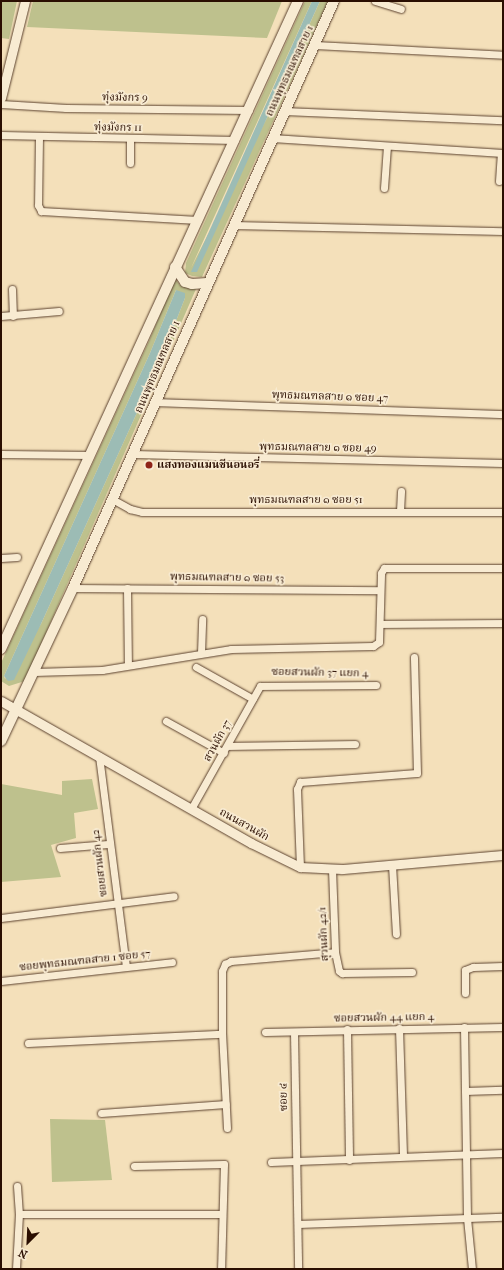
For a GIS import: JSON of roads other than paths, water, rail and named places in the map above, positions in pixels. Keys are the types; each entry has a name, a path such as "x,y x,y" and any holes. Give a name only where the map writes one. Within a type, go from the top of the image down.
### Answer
{"main road":[{"name":"ถนนพุทธมณฑลสาย 1","path":"1,649 298,1"},
{"name":"ถนนพุทธมณฑลสาย 1","path":"1,741 13,709 34,672 157,402 207,283 334,1"},
{"path":"176,267 185,282 192,284 207,283"}],"street":[{"path":"1,98 4,75 24,1"},
{"path":"375,1 401,9"},
{"path":"315,45 503,55"},
{"name":"ทุ่งมังกร 9","path":"1,104 66,108 249,110"},
{"path":"284,111 503,120"},
{"name":"ทุ่งมังกร 11","path":"1,135 39,138 234,140"},
{"path":"39,138 38,205 41,211 198,220"},
{"path":"272,138 502,153 499,181"},
{"path":"130,139 130,163"},
{"path":"384,188 387,146"},
{"path":"233,225 503,230"},
{"path":"12,289 13,316"},
{"path":"1,316 59,311"},
{"name":"พุทธมณฑลสาย ๑ ซอย 47","path":"157,402 503,414"},
{"path":"1,454 90,455"},
{"name":"พุทธมณฑลสาย ๑ ซอย 49","path":"133,454 503,463"},
{"path":"400,511 401,491"},
{"name":"พุทธมณฑลสาย ๑ ซอย 51","path":"112,499 130,510 142,512 503,512"},
{"path":"1,558 17,557"},
{"path":"34,672 102,670 201,653 271,647 373,646 379,642 381,573 387,567 503,568"},
{"name":"พุทธมณฑลสาย ๑ ซอย 53","path":"73,588 380,590"},
{"path":"127,588 128,665"},
{"path":"201,653 202,619"},
{"path":"380,624 503,623"},
{"path":"300,867 297,789 300,782 417,773 414,657"},
{"path":"196,667 253,699"},
{"name":"สวนผัก 37","path":"192,810 229,746 253,699 263,684"},
{"name":"ซอยสวนผัก 37 แยก 4","path":"263,684 376,685"},
{"name":"ถนนสวนผัก","path":"1,701 192,810 276,856 300,867 332,869 503,855"},
{"path":"166,721 224,753"},
{"path":"229,746 355,744"},
{"name":"ซอยสวนผัก 42","path":"99,756 108,844 126,966"},
{"path":"60,848 108,844"},
{"path":"392,865 396,934"},
{"name":"สุวนผัก 42/1","path":"332,869 335,952 337,967 342,973 412,972"},
{"path":"1,918 174,896"},
{"path":"227,1128 222,1034 222,971 225,964 231,961 335,952"},
{"name":"ซอยพุทธมณฑลสาย 1 ซอย 57","path":"1,981 172,962"},
{"path":"465,993 465,970 473,967 503,966"},
{"path":"464,1027 467,1218 472,1269"},
{"name":"ซอยสวนผัก 44 แยก 4","path":"265,1032 347,1029 503,1027"},
{"path":"399,1028 403,1155"},
{"path":"347,1029 349,1160"},
{"name":"ซอย ๔","path":"294,1032 298,1269"},
{"path":"28,1044 222,1034"},
{"path":"465,1091 503,1090"},
{"path":"102,1113 226,1104"},
{"path":"271,1162 349,1160 403,1155 503,1153"},
{"path":"134,1166 224,1164 221,1214 221,1269"},
{"path":"16,1269 18,1214 17,1186"},
{"path":"18,1214 221,1214"},
{"path":"298,1224 503,1217"}],"water":[{"path":"312,1 320,1 197,272 191,272"},
{"path":"176,290 185,293 185,298 160,362 41,624 14,680 8,681 4,676 150,353"}],"place":[{"name":"แสงทองแมนชีนอนอรี่","path":"149,465"}]}
